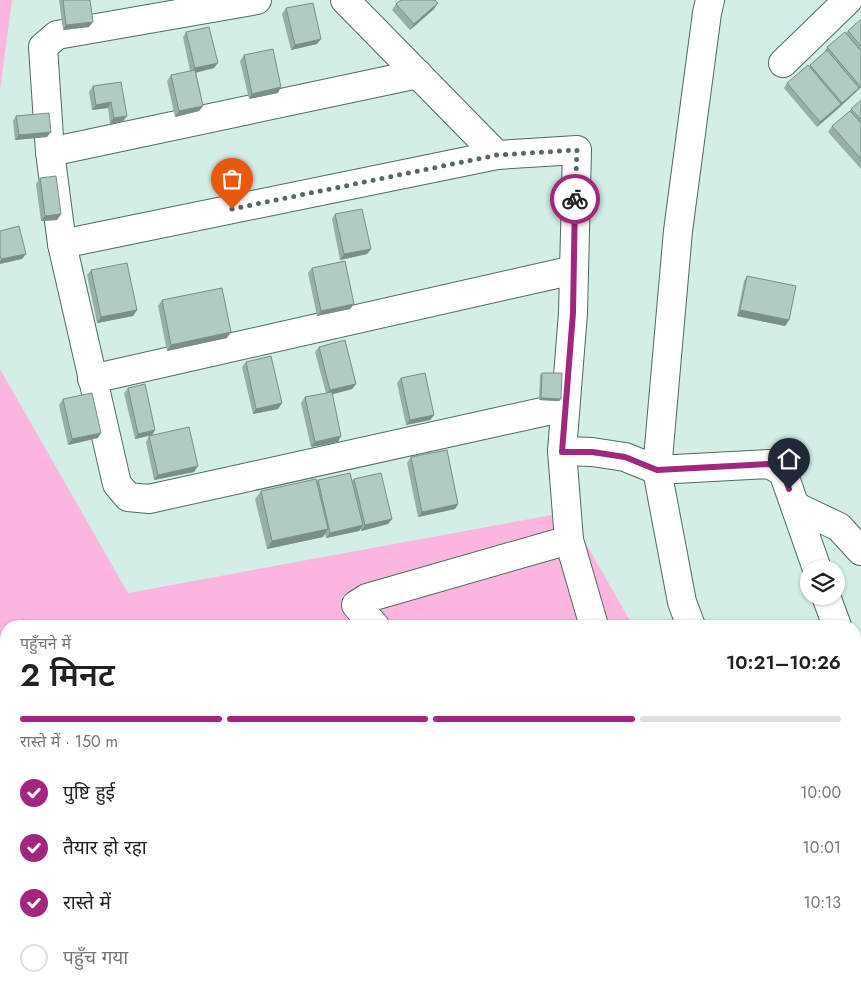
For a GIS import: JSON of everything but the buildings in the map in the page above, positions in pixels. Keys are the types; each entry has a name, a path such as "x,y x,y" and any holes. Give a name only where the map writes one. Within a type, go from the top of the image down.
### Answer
{"street":[{"path":"257,0 57,35 43,47 50,152 62,244 117,484 128,497 149,499 565,407"},
{"path":"345,0 497,155"},
{"path":"689,620 682,602 657,470 678,231 710,0"},
{"path":"783,63 848,0"},
{"path":"50,152 418,74"},
{"path":"62,244 497,155 577,150 573,313 562,452 569,540 592,620"},
{"path":"92,379 574,270"},
{"path":"562,452 592,452 625,457 657,470 769,464 783,472 814,560"},
{"path":"795,506 839,527 861,551"},
{"path":"370,620 356,605 367,598 569,540"},
{"path":"829,605 835,620"}],"shaded area":[{"path":"0,0 12,0 0,90"},
{"path":"0,369 128,593 568,512 630,620 0,620"}],"way so far":[{"path":"232,209 497,155 565,150 577,150 575,199"}],"route":[{"path":"575,199 573,313 562,452 592,452 625,457 657,470 769,464 783,472 789,489"}]}
